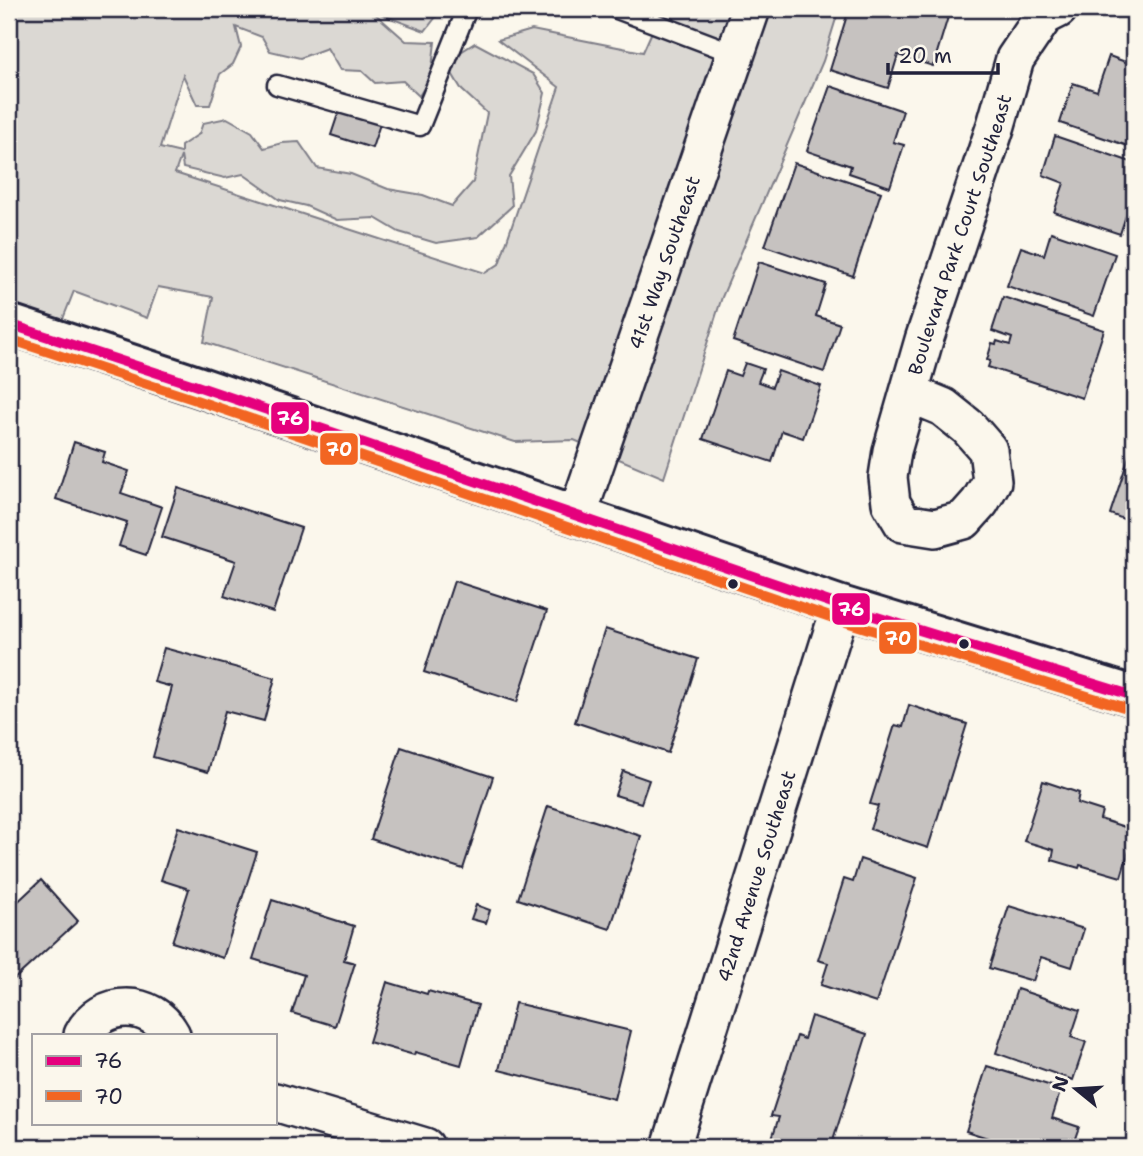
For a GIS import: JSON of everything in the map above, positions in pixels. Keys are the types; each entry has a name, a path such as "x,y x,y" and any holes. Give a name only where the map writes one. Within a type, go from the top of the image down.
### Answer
{"street":[{"name":"41st Way Southeast","path":"578,516 751,9"},
{"name":"Boulevard Park Court Southeast","path":"909,393 1015,59 1044,16 1058,9"},
{"path":"9,324 841,606 1134,696"},
{"name":"42nd Avenue Southeast","path":"671,1147 841,606"},
{"path":"84,1034 97,1017 110,1010 126,1007 141,1009 155,1016 170,1034"},
{"path":"276,1102 425,1147"}],"lane":[{"path":"277,85 420,126 467,9"},
{"path":"617,9 736,54"}],"shaded area":[{"path":"9,9 442,9 425,31 372,11 406,41 435,42 431,77 419,96 403,81 375,83 362,71 340,70 327,48 300,58 270,51 262,37 236,27 241,47 233,64 220,74 210,105 197,105 183,75 160,148 181,153 181,146 199,134 203,123 227,118 252,132 264,148 299,142 317,168 351,174 388,189 423,195 452,206 473,182 487,113 462,90 445,62 475,43 533,74 545,93 536,131 509,176 512,206 478,237 436,243 399,232 375,218 337,220 306,206 280,200 243,174 225,178 183,168 181,156 175,173 485,273 499,264 559,87 498,40 532,30 643,52 662,9 839,9 823,61 722,297 664,478 574,440 515,442 204,342 213,297 158,287 147,318 74,291 55,339 9,324"}],"building":[{"path":"849,9 921,9 948,17 933,66 898,55 888,88 830,70"},
{"path":"1109,56 1134,65 1134,148 1060,123 1073,83 1097,91"},
{"path":"830,86 903,111 893,142 904,145 890,187 849,173 851,166 807,151"},
{"path":"340,108 381,121 372,148 331,135"},
{"path":"1055,136 1134,163 1134,191 1120,234 1054,212 1064,183 1043,175"},
{"path":"794,163 881,192 853,276 765,246"},
{"path":"1051,232 1115,254 1094,316 1007,286 1021,247 1044,255"},
{"path":"759,262 826,284 816,316 840,324 824,372 733,341"},
{"path":"1003,297 1104,330 1082,398 988,367 990,361 987,360 992,343 996,344 997,341 1010,345 1012,338 992,331"},
{"path":"745,363 763,369 758,382 772,387 778,371 821,386 803,438 782,431 772,462 703,439 726,371 740,376"},
{"path":"74,442 105,452 102,462 129,471 121,493 162,507 146,555 119,546 127,522 56,499"},
{"path":"1134,445 1134,523 1110,514"},
{"path":"178,488 301,528 273,612 224,596 236,561 162,537"},
{"path":"454,581 547,611 517,702 424,672"},
{"path":"605,629 698,659 668,753 575,722"},
{"path":"164,648 275,678 264,721 225,711 208,772 153,757 172,687 154,682"},
{"path":"909,705 967,724 928,848 870,829 878,806 870,804 895,725 903,727"},
{"path":"401,747 493,777 463,869 371,839"},
{"path":"623,771 649,780 641,803 615,795"},
{"path":"1043,781 1079,793 1077,803 1102,811 1100,819 1134,830 1121,877 1052,860 1054,850 1024,841"},
{"path":"548,806 641,836 610,929 518,899"},
{"path":"178,827 257,852 223,958 172,942 189,889 161,880"},
{"path":"860,859 917,878 876,1003 821,985 828,963 818,960 844,879 853,882"},
{"path":"41,880 78,921 10,983 9,905 11,908"},
{"path":"272,900 354,926 344,960 355,963 335,1026 292,1013 304,975 253,959"},
{"path":"476,905 490,910 486,923 471,919"},
{"path":"1009,906 1084,929 1072,967 1041,957 1033,981 989,968"},
{"path":"387,982 478,1005 461,1065 369,1042"},
{"path":"1017,989 1080,1010 1071,1037 1086,1042 1073,1080 996,1053"},
{"path":"515,1003 631,1031 614,1099 499,1070"},
{"path":"811,1016 867,1034 831,1147 790,1147 771,1141 779,1117 771,1116 797,1036 804,1039"},
{"path":"987,1066 1061,1089 1052,1118 1079,1127 1072,1147 1016,1147 966,1131"}],"transit line":[{"name":"76","path":"9,324 841,606 1134,696"},
{"name":"70","path":"9,339 193,399 836,619 1130,709"}]}
